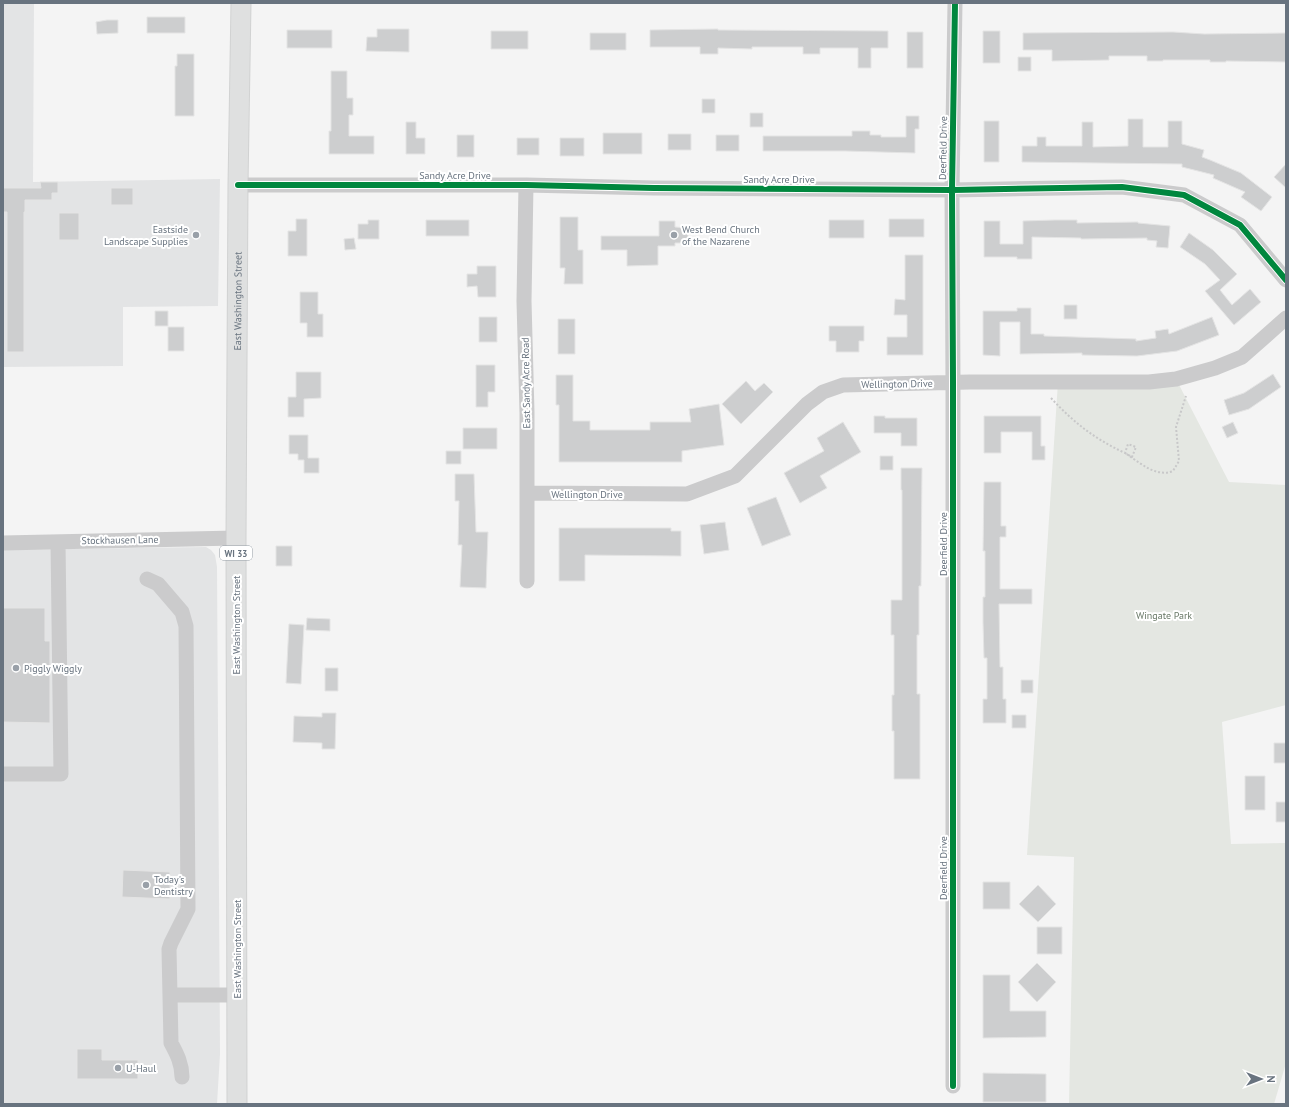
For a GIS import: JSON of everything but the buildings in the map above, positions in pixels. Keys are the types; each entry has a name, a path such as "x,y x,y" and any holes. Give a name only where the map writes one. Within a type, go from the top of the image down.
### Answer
{"main road":[{"name":"East Washington Street","path":"237,1104 236,538 238,185 241,3"}],"street":[{"name":"Deerfield Drive","path":"953,1086 952,190 955,3"},
{"name":"Sandy Acre Drive","path":"238,185 526,185 662,188 952,190 1122,187 1184,195 1240,225 1286,280"},
{"name":"East Sandy Acre Road","path":"526,185 524,301 527,413 527,581"},
{"name":"Wellington Drive","path":"527,493 687,494 735,476 807,404 822,392 843,385 953,382 1149,382 1176,379 1215,368 1242,357 1286,318"},
{"name":"Stockhausen Lane","path":"3,543 236,538"},
{"path":"3,774 61,774 58,542"},
{"path":"147,579 158,584 182,612 185,617 186,626 188,909 169,949 171,1043 182,1069 182,1077"},
{"path":"170,995 237,995"}],"path":[{"path":"1125,453 1155,472 1164,473 1173,471 1178,461 1176,427 1186,396"},
{"path":"1051,398 1083,429 1105,442 1132,457 1136,447 1128,444 1125,453"}],"shaded area":[{"path":"3,3 34,3 33,182 220,179 218,306 123,307 123,366 3,367"},
{"path":"206,547 215,555 217,567 220,1054 217,1104 3,1104 3,550"}],"green space":[{"name":"Wingate Park","path":"1176,379 1229,482 1286,485 1286,705 1222,722 1231,844 1286,843 1286,1063 1274,1104 1069,1104 1074,857 1027,855 1058,382"}],"cycle path":[{"path":"953,1086 952,190 955,3"},
{"path":"238,185 526,185 654,188 952,190 1122,187 1184,195 1240,225 1286,280"}],"place":[{"name":"Eastside Landscape Supplies","path":"196,235"},
{"name":"West Bend Church of the Nazarene","path":"674,235"},
{"name":"Piggly Wiggly","path":"16,668"},
{"name":"Today's Dentistry","path":"146,885"},
{"name":"U-Haul","path":"118,1068"}]}
